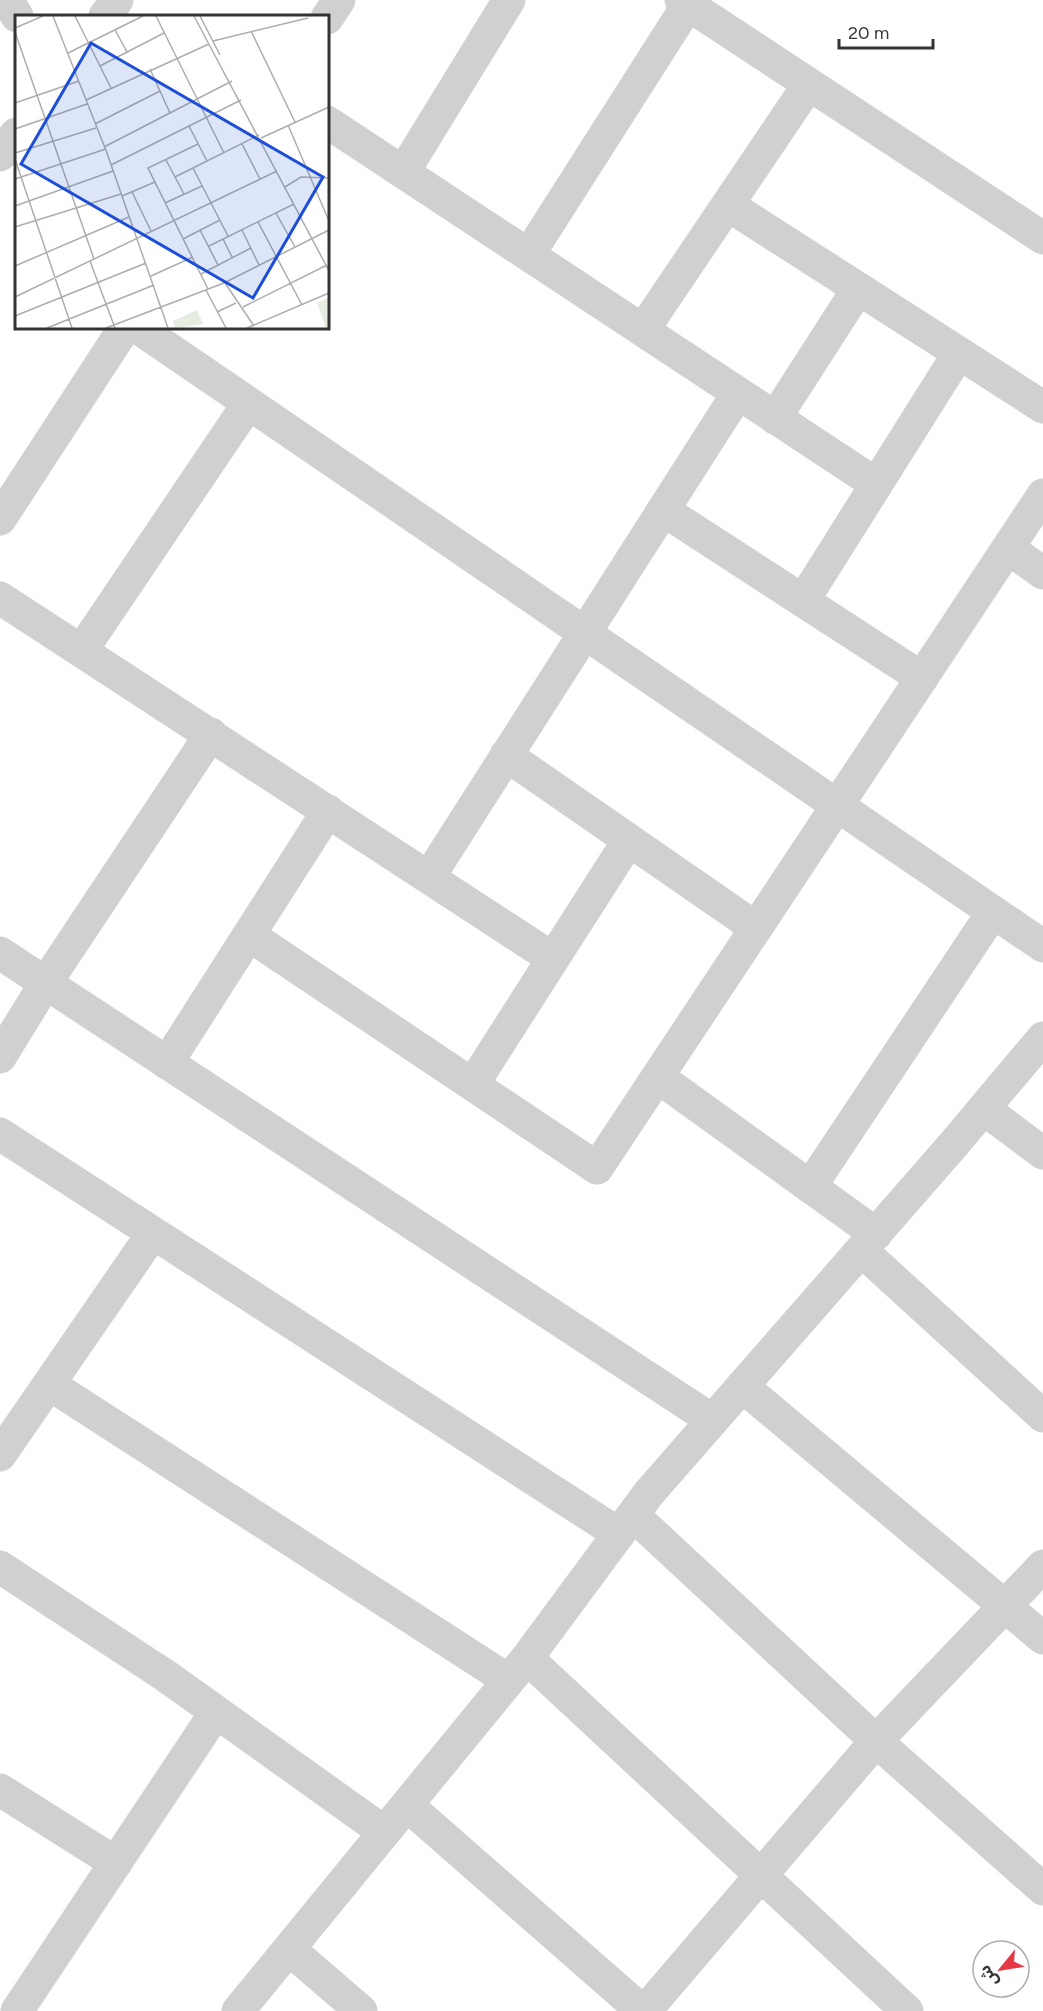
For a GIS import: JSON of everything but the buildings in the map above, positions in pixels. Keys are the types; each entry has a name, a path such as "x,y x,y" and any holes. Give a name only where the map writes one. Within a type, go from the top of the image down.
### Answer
{"street":[{"path":"7,0 16,15"},
{"path":"106,15 117,0"},
{"path":"328,16 339,0"},
{"path":"404,171 509,0"},
{"path":"529,254 686,1 1043,238"},
{"path":"643,330 809,84"},
{"path":"328,123 876,484"},
{"path":"0,155 15,135"},
{"path":"728,205 1043,407"},
{"path":"775,418 858,289"},
{"path":"0,519 124,328"},
{"path":"138,328 1043,946"},
{"path":"803,601 959,353"},
{"path":"429,877 738,393"},
{"path":"82,650 248,404"},
{"path":"249,935 597,1168 1043,495"},
{"path":"663,510 922,678"},
{"path":"1008,548 1043,573"},
{"path":"0,598 552,958"},
{"path":"0,1058 45,984 211,734"},
{"path":"506,755 756,928"},
{"path":"167,1064 328,811"},
{"path":"473,1084 629,840"},
{"path":"810,1186 993,912"},
{"path":"0,954 712,1420"},
{"path":"238,2011 518,1669 626,1524 712,1420 984,1109 1043,1038"},
{"path":"658,1077 810,1186 1043,1416"},
{"path":"984,1109 1043,1153"},
{"path":"0,1134 153,1233 626,1524 1043,1889"},
{"path":"0,1455 153,1233"},
{"path":"49,1384 518,1669 762,1876 907,2011"},
{"path":"742,1386 1043,1638"},
{"path":"407,1804 644,2011 876,1741 1043,1566"},
{"path":"0,1567 216,1712 384,1832"},
{"path":"17,2011 216,1712"},
{"path":"0,1790 116,1863"},
{"path":"289,1949 361,2011"}]}
